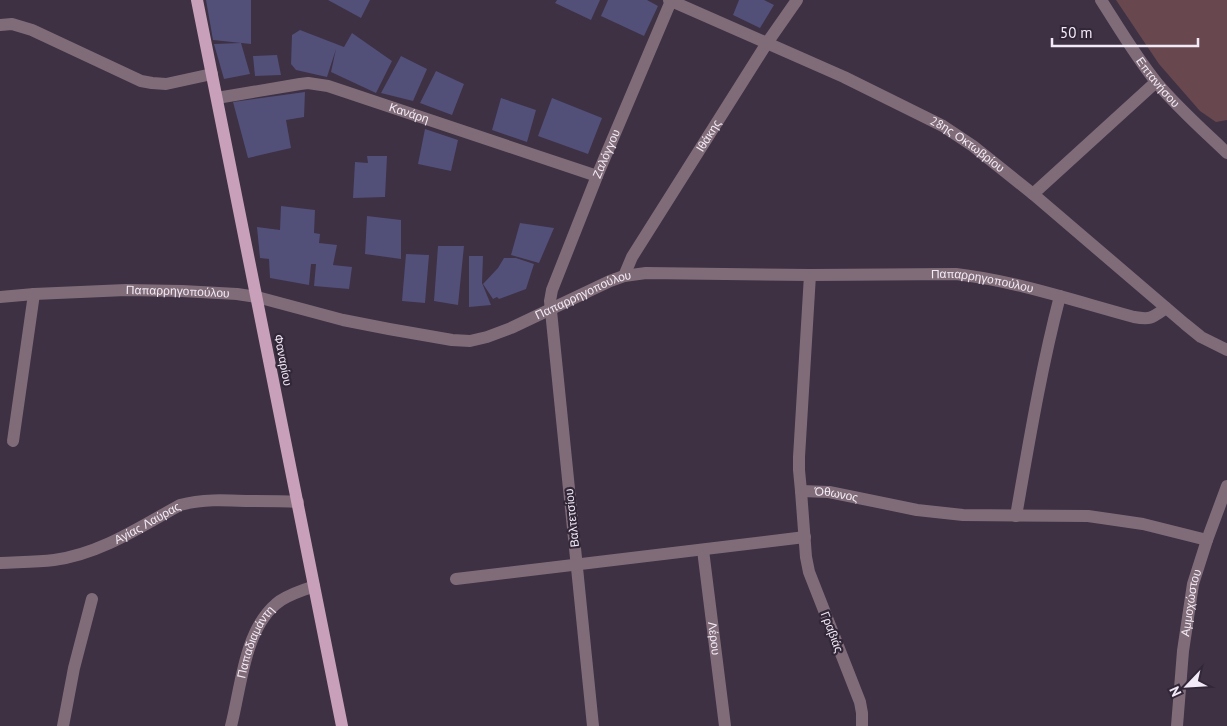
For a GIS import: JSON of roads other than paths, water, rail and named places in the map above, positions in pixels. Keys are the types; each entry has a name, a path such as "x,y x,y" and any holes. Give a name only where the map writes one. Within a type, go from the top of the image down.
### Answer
{"main road":[{"name":"Φαναρίου","path":"197,0 342,726"}],"street":[{"name":"28ης Οκτωβρίου","path":"670,0 844,77 943,126 973,146 1034,194 1201,337 1227,350"},
{"name":"Ζαλόγγου","path":"550,310 552,290 670,0"},
{"name":"Ιθάκης","path":"624,276 632,257 767,43 797,0"},
{"name":"Επτανήσου","path":"1101,0 1156,82 1182,111 1227,153"},
{"path":"0,25 12,24 32,30 141,81 166,84 212,74"},
{"path":"1034,194 1156,82"},
{"name":"Κανάρη","path":"217,98 308,83 328,86 597,176"},
{"name":"Παπαρρηγοπούλου","path":"0,297 126,290 237,294 257,297 343,320 442,339 462,341 487,337 511,328 602,284 624,276 661,272 810,275 956,274 1004,281 1146,319 1153,317 1166,308"},
{"path":"801,491 799,470 810,275"},
{"path":"13,441 34,294"},
{"path":"1016,516 1042,372 1060,296"},
{"name":"Βαλτετσίου","path":"550,310 593,726"},
{"name":"Αμμοχώστου","path":"1177,726 1183,651 1193,584 1227,486"},
{"name":"Όθωνος","path":"805,537 801,491 829,492 917,510 962,516 1088,516 1143,524 1207,540"},
{"name":"Αγίας Λαύρας","path":"0,563 55,560 83,553 117,541 180,505 192,502 203,500 298,502"},
{"path":"456,579 805,537"},
{"name":"Γραβιάς","path":"805,537 809,572 860,702 862,726"},
{"name":"Λέρου","path":"703,550 725,726"},
{"name":"Παπαδιαμάντη","path":"232,726 250,645 261,621 274,605 283,599 314,586"},
{"path":"63,726 74,668 92,599"}]}
